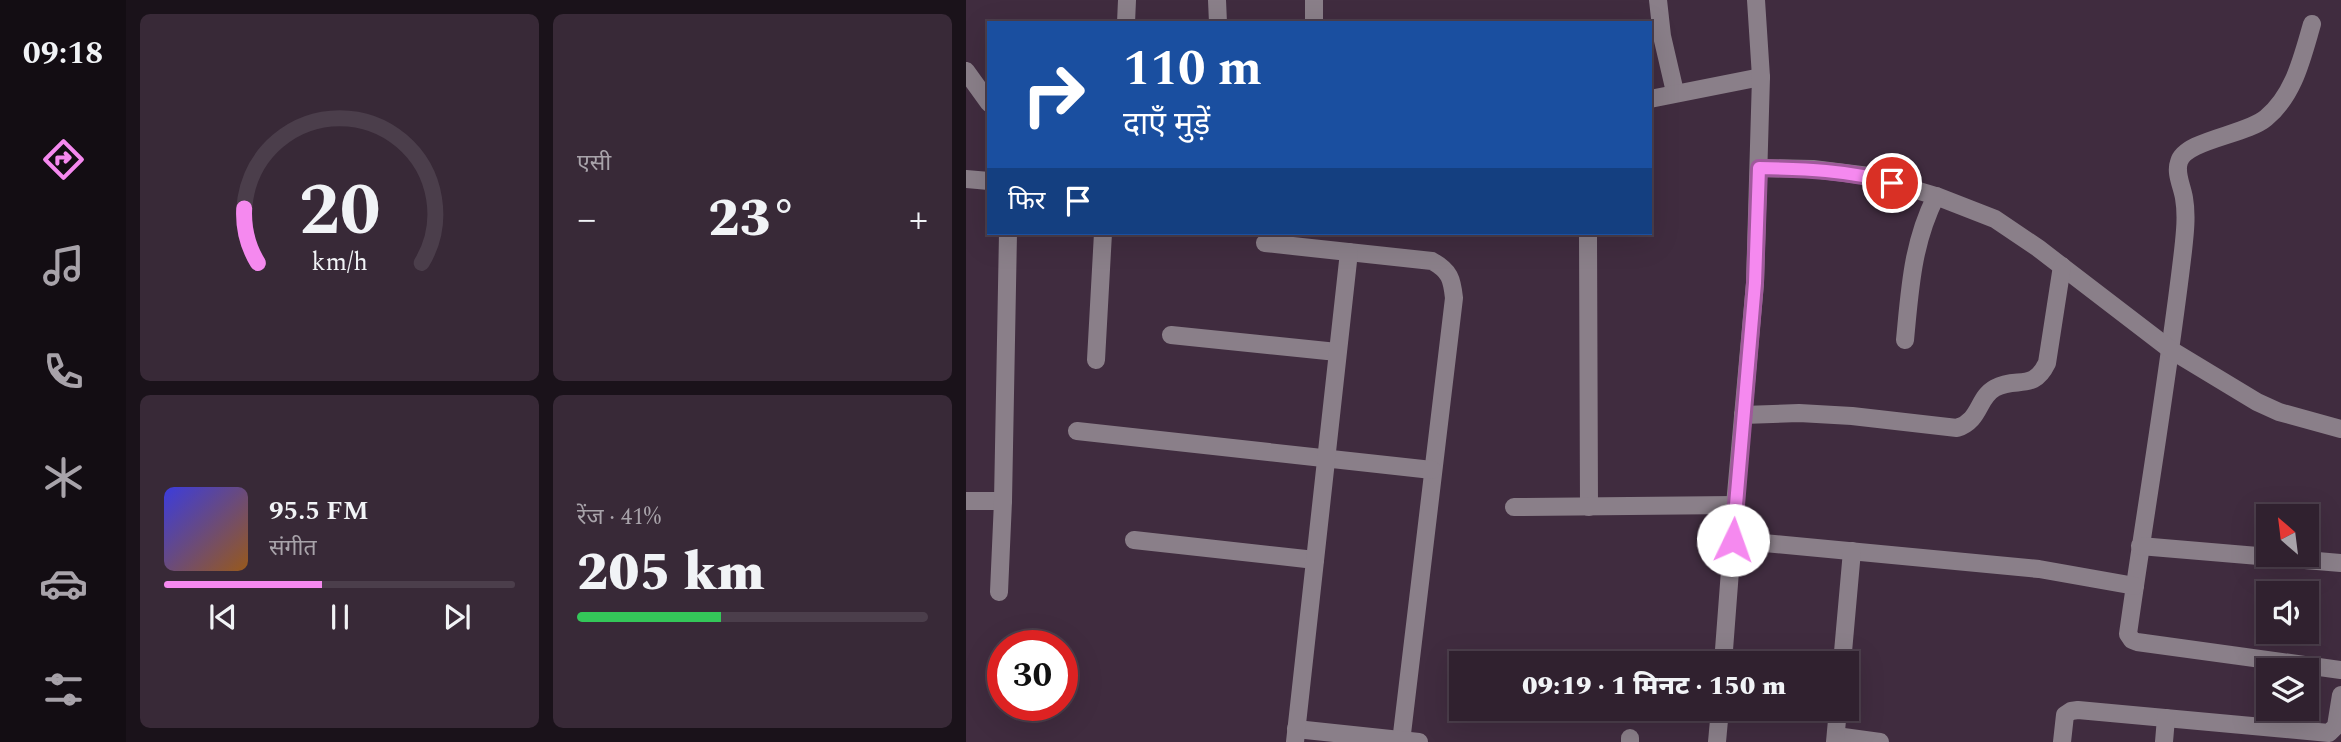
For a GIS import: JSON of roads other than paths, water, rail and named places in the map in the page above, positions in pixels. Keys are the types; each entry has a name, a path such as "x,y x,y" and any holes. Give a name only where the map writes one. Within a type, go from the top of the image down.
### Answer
{"street":[{"path":"1126,21 1127,0"},
{"path":"1217,0 1218,21"},
{"path":"1314,0 1314,21"},
{"path":"1658,0 1662,36 1675,92"},
{"path":"1724,651 1755,283 1761,77 1756,0"},
{"path":"2312,24 2298,72 2284,97 2266,118 2247,130 2196,144 2184,152 2178,162 2186,217 2171,350 2128,634 2132,640 2341,670"},
{"path":"966,71 987,100"},
{"path":"1652,98 1761,77"},
{"path":"1759,168 1813,169 1869,176 1994,219 2062,266 2171,350 2268,407 2341,429"},
{"path":"966,179 987,181"},
{"path":"1905,340 1914,257 1936,197"},
{"path":"999,592 1008,235"},
{"path":"1096,360 1103,235"},
{"path":"1588,235 1589,507"},
{"path":"1265,243 1349,252 1432,261 1444,268 1452,282 1454,298 1432,470 1407,741 1295,735 1349,252"},
{"path":"1744,415 1799,413 1957,428 1967,425 1991,390 2002,385 2031,381 2041,376 2047,363 2062,266"},
{"path":"1171,335 1337,352"},
{"path":"1077,431 1432,470"},
{"path":"966,501 1003,501"},
{"path":"1514,507 1735,505"},
{"path":"1134,540 1315,560"},
{"path":"1733,540 2039,569 2135,586"},
{"path":"2140,546 2341,563"},
{"path":"1843,651 1852,551"},
{"path":"2062,742 2065,715 2071,711 2166,718 2274,734 2335,734 2341,695"},
{"path":"2164,742 2166,718"},
{"path":"1717,742 1719,721"},
{"path":"1837,721 1835,739 1880,742"}]}
